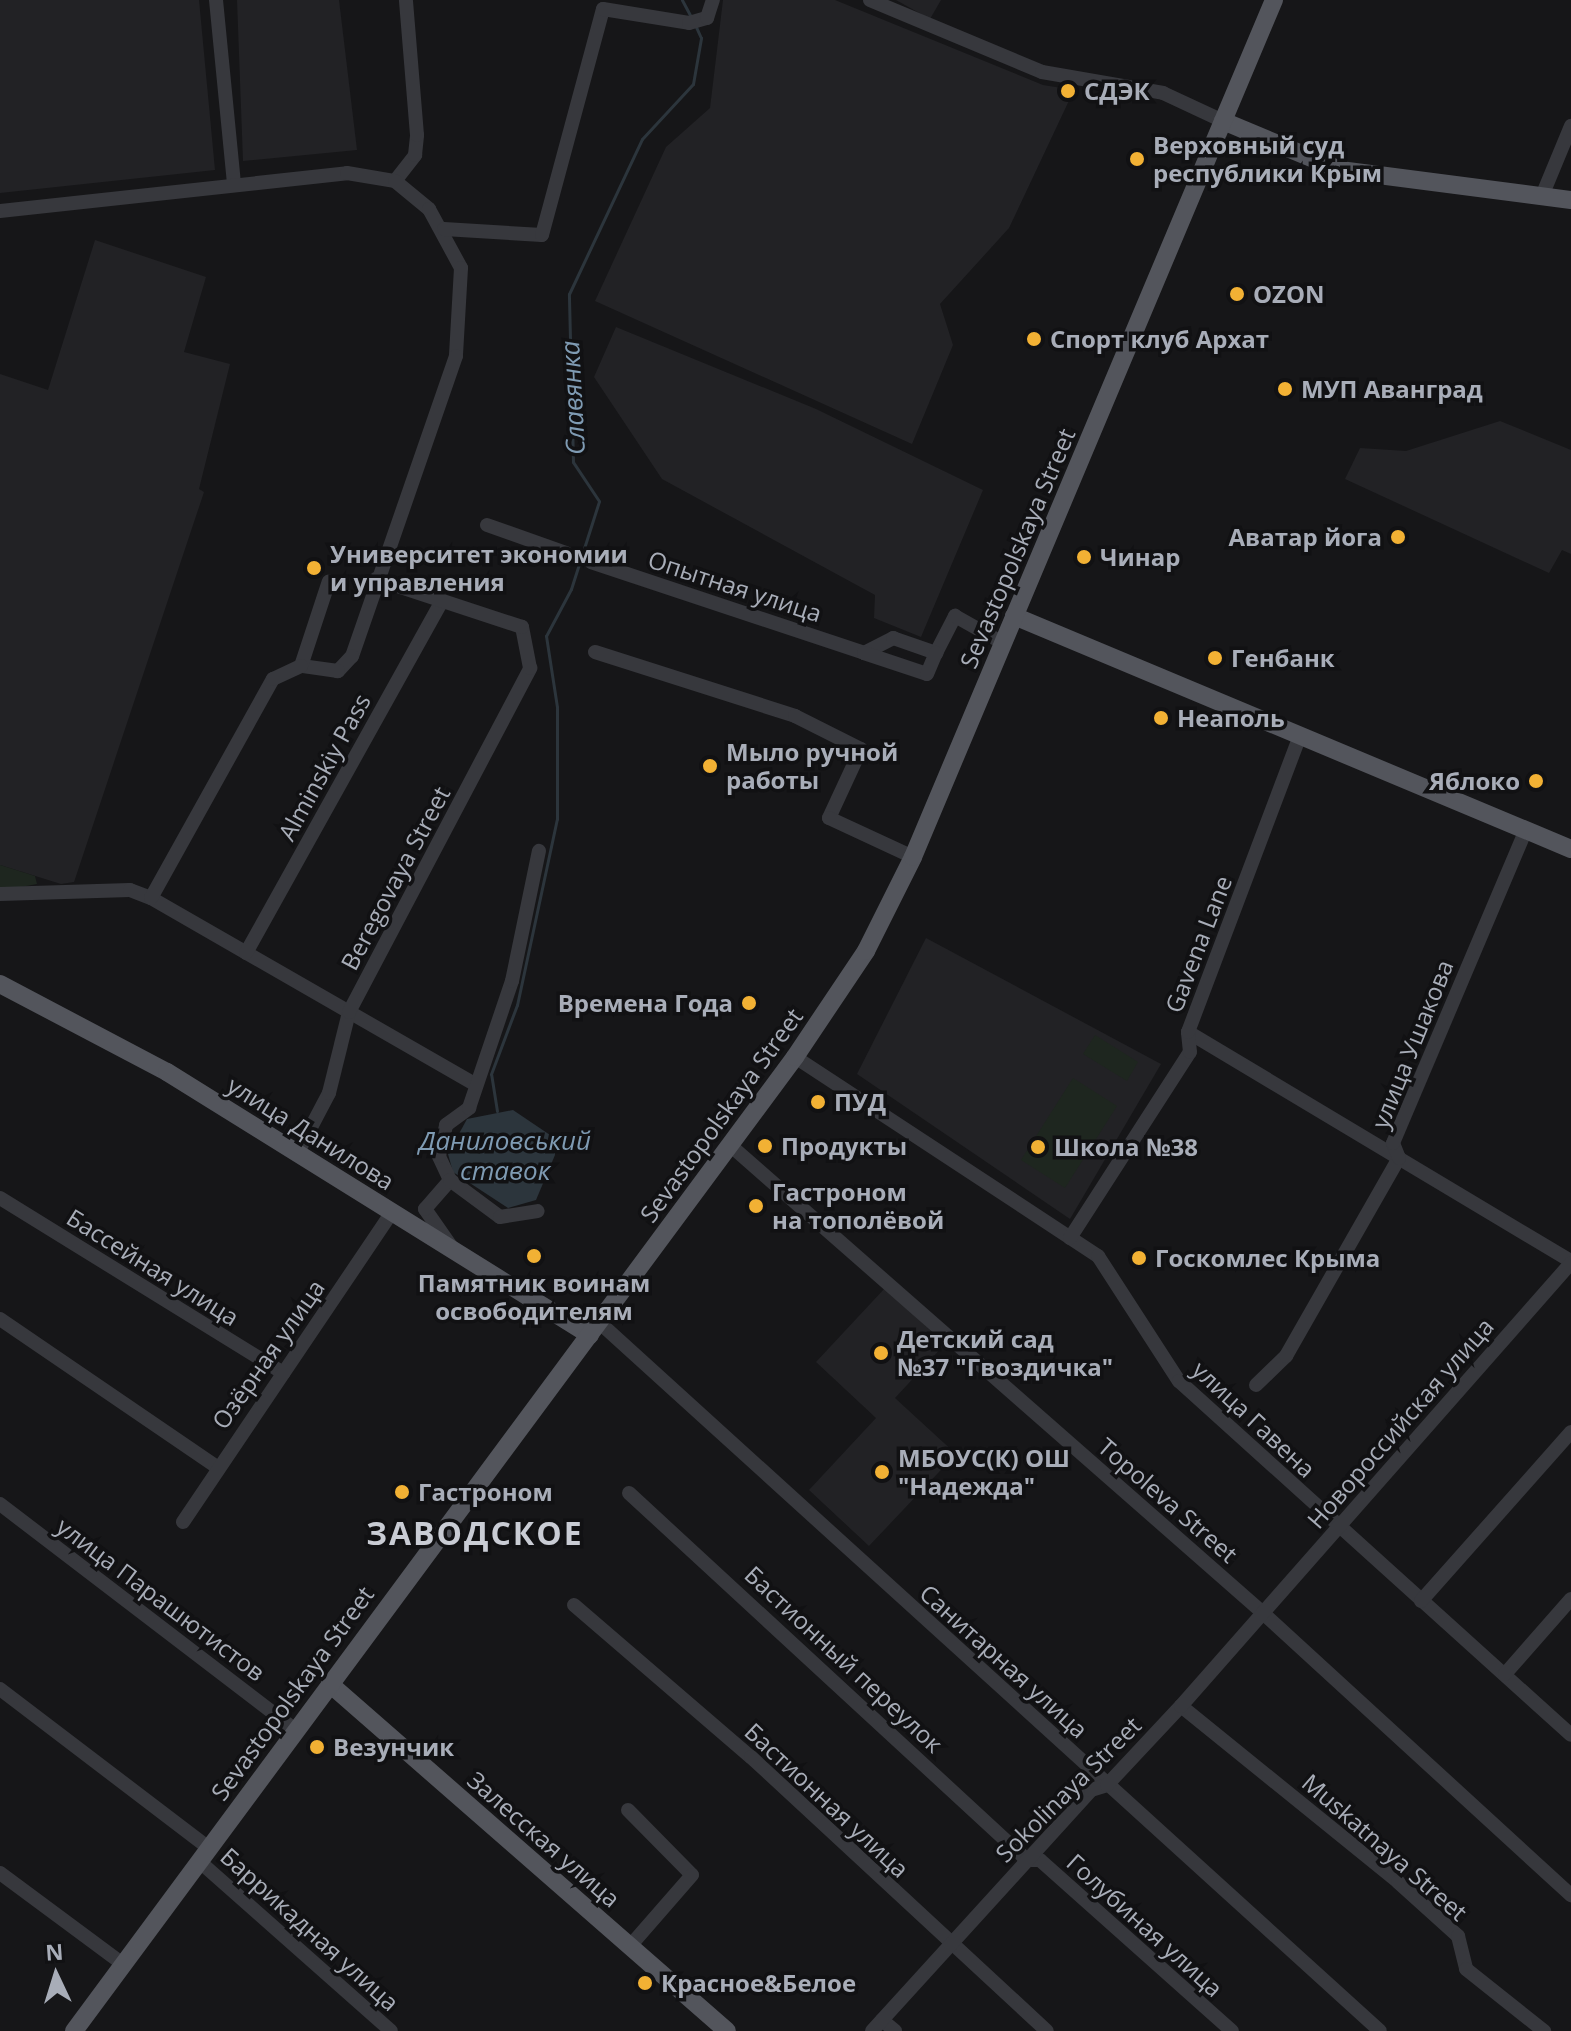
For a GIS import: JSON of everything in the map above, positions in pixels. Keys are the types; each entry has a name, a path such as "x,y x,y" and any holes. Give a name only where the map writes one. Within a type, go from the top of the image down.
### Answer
{"main road":[{"name":"Sevastopolskaya Street","path":"74,2031 795,1057 866,951 913,857 1274,0"},
{"path":"1223,121 1340,170 1571,200"},
{"path":"1014,616 1571,849"},
{"name":"улица Данилова","path":"0,984 298,1152 453,1250 595,1329"},
{"name":"Залесская улица","path":"330,1684 727,2031"}],"street":[{"path":"216,0 234,182"},
{"path":"395,181 415,155 417,135 406,0"},
{"path":"444,229 476,228 542,235 603,9 689,23 707,18 713,0"},
{"path":"870,0 1042,72 1163,93 1223,121"},
{"path":"1542,196 1571,126"},
{"path":"0,211 234,182 347,173 395,181 444,229 464,288 458,349 346,666 301,666 273,679 151,898"},
{"path":"487,525 566,553"},
{"name":"Опытная улица","path":"591,562 927,674 936,653"},
{"path":"376,579 441,602"},
{"path":"301,666 329,581"},
{"name":"Beregovaya Street","path":"298,1152 329,1093 349,1012 530,668 522,627 441,602"},
{"name":"Alminskiy Pass","path":"246,953 441,602"},
{"path":"864,653 893,638 936,653 955,616 1003,643"},
{"path":"595,652 781,710 861,749 829,818 913,857"},
{"name":"Gavena Lane","path":"1070,1238 1190,1052 1188,1032 1300,736"},
{"name":"улица Ушакова","path":"1256,1385 1286,1356 1399,1158 1393,1143 1526,830"},
{"path":"538,1211 500,1217 450,1180 439,1156 446,1125 469,1108 512,981 539,851"},
{"path":"0,894 130,890 151,898 476,1085"},
{"path":"1188,1032 1571,1262"},
{"name":"улица Гавена","path":"795,1057 1098,1256 1179,1381 1571,1735"},
{"name":"Topoleva Street","path":"730,1145 1263,1613 1571,1895"},
{"path":"450,1180 425,1209 453,1250"},
{"name":"Бассейная улица","path":"0,1198 283,1373"},
{"name":"Озёрная улица","path":"183,1522 217,1467 392,1212"},
{"name":"Новороссийская улица","path":"1263,1613 1571,1262"},
{"path":"0,1319 217,1467"},
{"name":"Санитарная улица","path":"595,1329 1380,2031"},
{"path":"1421,1601 1571,1432"},
{"name":"Бастионный переулок","path":"629,1493 1027,1860"},
{"name":"улица Парашютистов","path":"0,1504 296,1730"},
{"path":"1505,1674 1571,1599"},
{"name":"Бастионная улица","path":"574,1605 751,1757 946,1943 1047,2031"},
{"name":"Sokolinaya Street","path":"877,2025 946,1943 1091,1790 1107,1785 1263,1613"},
{"name":"Баррикадная улица","path":"0,1689 204,1854 391,2031"},
{"name":"Muskatnaya Street","path":"1181,1706 1398,1882 1458,1936 1466,1969 1544,2031"},
{"path":"628,1810 692,1875 630,1946"},
{"name":"Голубиная улица","path":"1027,1860 1040,1860 1232,2031"},
{"path":"0,1873 123,1964"},
{"path":"877,2025 895,2031"}],"shaded area":[{"path":"0,0 199,0 215,170 0,193"},
{"path":"237,0 339,0 357,150 243,161"},
{"path":"723,0 835,0 1043,85 1074,90 1009,228 940,304 953,345 912,444 595,301 666,147 710,108"},
{"path":"896,0 941,0 930,19"},
{"path":"95,240 206,277 184,352 230,364 199,489 204,492 74,882 61,884 0,865 0,374 48,390"},
{"path":"616,327 816,409 983,490 921,637 874,618 875,595 662,479 594,377"},
{"path":"1500,421 1571,450 1571,554 1562,550 1549,573 1345,479 1360,448 1406,451"},
{"path":"0,865 35,876 37,884 0,891"},
{"name":"Школа №38","path":"926,938 1161,1064 1070,1219 857,1074"},
{"path":"1095,1035 1138,1062 1127,1081 1083,1054"},
{"path":"1073,1078 1117,1106 1065,1188 1021,1160"},
{"path":"885,1288 945,1344 895,1398 956,1454 869,1546 809,1490 876,1418 816,1362"}],"water":[{"name":"Даниловський ставок","path":"513,1110 553,1137 555,1155 536,1200 508,1208 453,1172 448,1154 467,1119"}],"waterway":[{"name":"Славянка","path":"682,0 692,19"},
{"name":"Славянка","path":"497,1111 491,1074 517,1005 557,819 557,707 546,636 571,589 599,501 573,462 569,294 642,139 693,84 701,38 696,27"}],"place":[{"name":"СДЭК","path":"1068,91"},
{"name":"Верховный суд республики Крым","path":"1137,159"},
{"name":"OZON","path":"1237,294"},
{"name":"Спорт клуб Архат","path":"1034,339"},
{"name":"МУП Аванград","path":"1285,389"},
{"name":"Аватар йога","path":"1398,537"},
{"name":"Чинар","path":"1084,557"},
{"name":"Университет экономии и управления","path":"314,568"},
{"name":"Генбанк","path":"1215,658"},
{"name":"Неаполь","path":"1161,718"},
{"name":"Мыло ручной работы","path":"710,766"},
{"name":"Яблоко","path":"1536,781"},
{"name":"Времена Года","path":"749,1003"},
{"name":"ПУД","path":"818,1102"},
{"name":"Продукты","path":"765,1146"},
{"name":"Школа №38","path":"1038,1147"},
{"name":"Гастроном на тополёвой","path":"756,1206"},
{"name":"Памятник воинам освободителям","path":"534,1256"},
{"name":"Госкомлес Крыма","path":"1139,1258"},
{"name":"Детский сад №37 \"Гвоздичка\"","path":"881,1353"},
{"name":"МБОУС(К) ОШ \"Надежда\"","path":"882,1472"},
{"name":"Гастроном","path":"402,1492"},
{"name":"Везунчик","path":"317,1747"},
{"name":"Красное&Белое","path":"645,1983"}],"district":[{"name":"ЗАВОДСКОЕ","path":"475,1533"}]}
